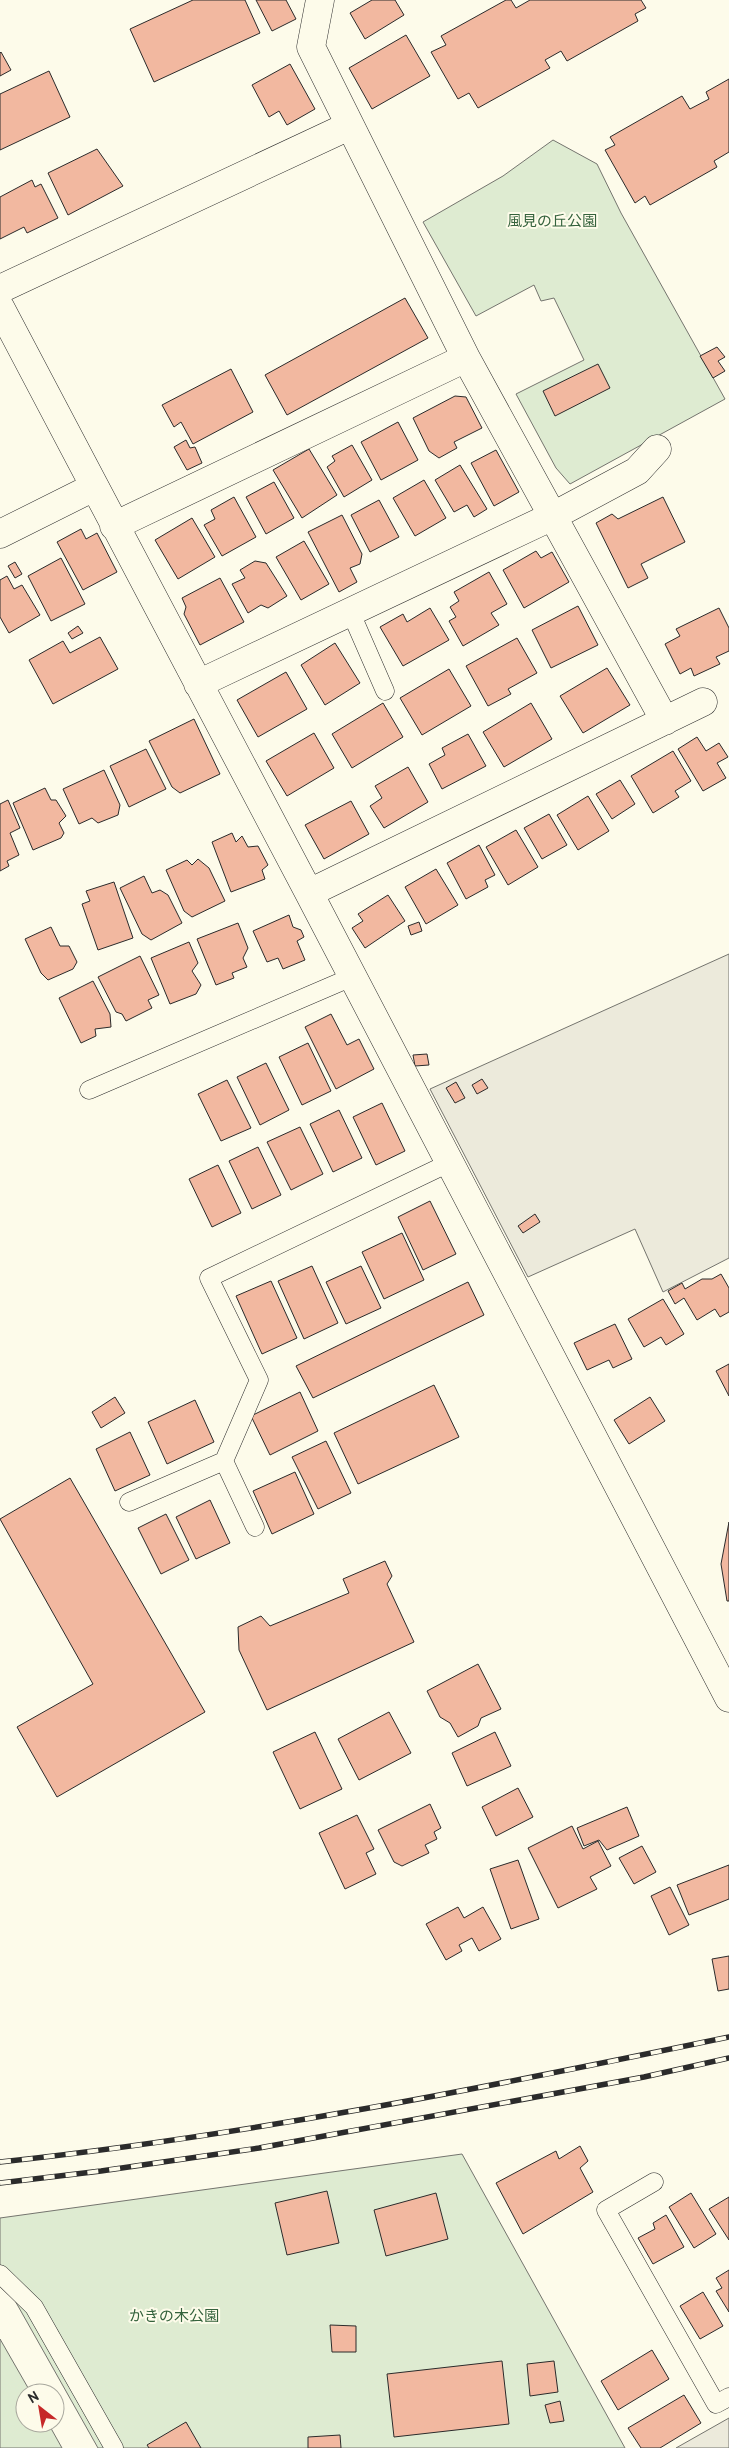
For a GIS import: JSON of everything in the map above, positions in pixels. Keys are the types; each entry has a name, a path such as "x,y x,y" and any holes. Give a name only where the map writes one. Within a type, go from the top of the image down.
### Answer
{"street":[{"path":"320,0 311,47 466,358 665,721"},
{"path":"0,289 349,126"},
{"path":"0,307 309,892 729,1698"},
{"path":"114,526 466,358"},
{"path":"198,684 553,516 637,470 657,449"},
{"path":"0,534 94,487"},
{"path":"309,892 703,702"}],"lane":[{"path":"351,613 385,691"},
{"path":"89,1090 352,977"},
{"path":"129,1502 224,1461 259,1380 209,1278 449,1163"},
{"path":"224,1461 256,1528"},
{"path":"654,2182 606,2210 716,2404 729,2397"},
{"path":"0,2274 34,2307 114,2448"}],"green space":[{"name":"風見の丘公園","path":"553,140 597,164 621,213 725,399 570,484 556,468 516,394 584,360 554,298 541,301 534,285 476,316 423,222 503,176"},
{"name":"かきの木公園","path":"462,2154 625,2448 98,2448 65,2389 65,2383 61,2383 0,2274 0,2218"},
{"path":"0,2339 25,2383 15,2383 15,2433 54,2433 62,2448 0,2448"}],"shaded area":[{"path":"729,954 729,1258 663,1292 635,1229 528,1277 430,1089"},
{"path":"729,2418 729,2448 676,2448"}],"building":[{"path":"193,0 245,0 260,33 154,82 130,29"},
{"path":"256,0 286,0 296,19 272,31"},
{"path":"372,0 395,0 404,15 365,39 350,13"},
{"path":"506,0 511,0 516,8 530,0 641,0 646,8 635,14 638,21 567,61 561,51 545,60 550,68 478,108 469,93 458,99 431,52 446,45 441,36"},
{"path":"406,35 430,76 372,109 349,68"},
{"path":"0,53 11,70 0,76"},
{"path":"290,64 315,109 287,125 279,111 269,117 252,85"},
{"path":"49,71 70,117 0,150 0,94"},
{"path":"729,79 729,152 714,161 717,167 650,205 645,196 635,203 605,150 615,145 610,137 682,96 690,109 709,99 706,92"},
{"path":"97,149 123,186 68,215 48,173"},
{"path":"32,180 35,187 41,184 58,218 27,233 24,227 0,239 0,197"},
{"path":"405,298 428,338 287,415 265,375"},
{"path":"717,347 725,357 718,361 725,371 713,378 700,356"},
{"path":"598,364 610,388 555,416 543,391"},
{"path":"231,369 253,412 193,444 181,422 174,427 162,405"},
{"path":"455,396 466,397 482,428 454,442 457,448 439,458 429,451 413,418"},
{"path":"398,422 418,460 381,480 361,442"},
{"path":"186,440 190,448 195,447 202,463 187,470 174,447"},
{"path":"352,445 372,480 344,497 327,467 335,461 332,456"},
{"path":"309,449 337,495 302,518 273,470"},
{"path":"496,450 519,492 494,506 471,463"},
{"path":"460,465 487,509 474,517 467,505 454,512 435,480"},
{"path":"424,480 446,518 415,536 393,498"},
{"path":"274,482 294,518 266,534 246,497"},
{"path":"234,497 256,537 222,556 204,525 215,519 211,510"},
{"path":"663,497 685,542 641,564 648,578 628,588 596,523 612,514 618,519"},
{"path":"379,500 399,537 370,552 351,515"},
{"path":"342,515 362,554 360,564 350,568 357,582 339,592 308,532"},
{"path":"192,518 215,557 178,579 155,540"},
{"path":"81,529 86,539 97,533 117,572 83,590 57,542"},
{"path":"304,541 329,584 301,600 276,557"},
{"path":"536,551 541,558 552,552 569,582 524,608 503,570"},
{"path":"61,558 85,604 51,621 28,576"},
{"path":"255,561 266,563 287,596 268,608 261,605 248,613 232,584 245,578 240,570"},
{"path":"15,562 22,574 15,578 8,566"},
{"path":"489,572 507,604 491,613 499,625 463,646 449,621 456,617 450,607 459,601 454,592"},
{"path":"7,576 14,589 22,585 40,615 9,633 0,617 0,580"},
{"path":"220,578 244,622 200,645 184,614 186,607 182,598"},
{"path":"578,606 598,645 551,668 532,630"},
{"path":"430,608 449,640 403,666 380,627 403,614 407,622"},
{"path":"719,608 729,628 729,651 716,657 720,664 694,676 691,668 680,674 665,644 680,636 676,629"},
{"path":"78,626 83,633 72,639 68,633"},
{"path":"100,637 118,669 53,704 29,660 63,641 70,653"},
{"path":"517,638 537,673 508,689 511,694 488,706 466,666"},
{"path":"335,643 360,683 325,705 301,665"},
{"path":"607,668 630,705 583,733 560,696"},
{"path":"449,669 471,706 422,735 400,698"},
{"path":"286,672 307,709 258,737 237,700"},
{"path":"383,703 403,737 352,768 332,734"},
{"path":"531,703 552,739 504,767 483,732"},
{"path":"194,719 220,774 180,793 172,787 149,741"},
{"path":"314,733 334,768 287,796 266,761"},
{"path":"468,734 486,766 442,789 429,764 445,755 442,748"},
{"path":"697,737 706,751 719,743 728,757 717,763 726,778 703,791 678,749"},
{"path":"146,749 166,789 129,807 110,766"},
{"path":"673,751 691,781 675,791 679,797 653,813 631,776"},
{"path":"408,767 428,802 384,828 370,806 382,798 375,786"},
{"path":"104,770 120,805 118,815 98,823 92,818 79,824 63,789"},
{"path":"620,780 635,804 612,819 596,794"},
{"path":"45,788 51,800 56,800 66,816 59,823 64,833 61,838 33,850 13,803"},
{"path":"588,796 609,831 578,850 557,815"},
{"path":"8,800 20,828 10,833 19,855 7,861 9,866 0,871 0,804"},
{"path":"351,801 369,834 324,859 305,825"},
{"path":"549,814 567,845 542,859 524,828"},
{"path":"516,830 538,867 508,885 486,847"},
{"path":"232,833 236,842 242,836 248,847 258,846 268,865 262,870 265,879 231,892 212,842"},
{"path":"479,845 495,875 485,880 488,887 466,899 447,863"},
{"path":"198,859 209,868 225,901 192,917 184,911 166,870 187,860 192,865"},
{"path":"436,869 458,905 426,924 405,887"},
{"path":"144,876 152,893 160,890 168,895 182,923 151,940 142,934 120,888"},
{"path":"114,882 133,938 98,950 82,904 90,901 86,891"},
{"path":"388,895 405,921 365,948 352,928 363,921 358,914"},
{"path":"289,915 293,927 301,930 304,937 297,941 305,960 283,969 278,958 267,962 253,931"},
{"path":"419,922 422,931 411,935 408,926"},
{"path":"238,923 248,948 243,958 247,967 232,973 234,978 216,985 197,939"},
{"path":"51,927 60,946 69,946 77,962 73,969 48,980 41,973 25,939"},
{"path":"189,942 198,963 192,971 201,985 196,994 170,1004 151,958"},
{"path":"140,956 159,995 148,1000 152,1008 126,1021 122,1014 116,1012 98,977"},
{"path":"93,981 110,1014 111,1027 95,1029 96,1036 81,1043 59,998"},
{"path":"331,1014 347,1045 359,1039 374,1069 336,1089 305,1027"},
{"path":"308,1043 331,1091 302,1105 279,1057"},
{"path":"427,1054 429,1065 415,1066 413,1055"},
{"path":"266,1063 289,1110 260,1125 237,1077"},
{"path":"482,1079 488,1088 477,1094 472,1085"},
{"path":"227,1080 251,1128 221,1141 198,1094"},
{"path":"456,1082 465,1098 455,1103 446,1088"},
{"path":"382,1103 405,1151 376,1165 353,1117"},
{"path":"339,1110 362,1158 333,1172 310,1124"},
{"path":"300,1127 323,1174 291,1190 267,1142"},
{"path":"258,1147 281,1195 252,1209 229,1161"},
{"path":"218,1165 241,1213 212,1227 189,1179"},
{"path":"430,1201 456,1254 423,1270 398,1217"},
{"path":"535,1214 540,1222 523,1233 518,1226"},
{"path":"402,1233 424,1280 384,1299 362,1252"},
{"path":"312,1266 338,1323 304,1339 278,1281"},
{"path":"361,1266 381,1308 346,1324 326,1282"},
{"path":"721,1274 729,1288 729,1312 720,1317 715,1309 697,1320 684,1298 675,1304 668,1291 682,1283 685,1289 702,1279 712,1279"},
{"path":"271,1281 297,1338 262,1354 236,1296"},
{"path":"468,1282 484,1315 313,1398 296,1366"},
{"path":"663,1299 684,1334 666,1345 661,1337 644,1347 628,1319"},
{"path":"615,1324 632,1359 613,1368 609,1360 587,1370 574,1343"},
{"path":"729,1364 729,1396 716,1371"},
{"path":"434,1385 459,1437 358,1484 334,1433"},
{"path":"300,1392 318,1431 270,1455 251,1416"},
{"path":"115,1397 125,1413 101,1428 92,1412"},
{"path":"650,1397 665,1421 629,1444 614,1420"},
{"path":"195,1400 214,1442 167,1464 148,1422"},
{"path":"130,1432 150,1475 115,1491 96,1449"},
{"path":"326,1441 351,1493 318,1509 292,1457"},
{"path":"295,1472 314,1514 272,1534 253,1491"},
{"path":"70,1478 205,1712 57,1797 17,1727 93,1684 0,1519"},
{"path":"210,1500 230,1543 196,1559 176,1517"},
{"path":"166,1514 189,1560 161,1574 138,1528"},
{"path":"729,1522 729,1601 727,1601 721,1564"},
{"path":"385,1561 392,1576 387,1584 414,1642 267,1710 239,1650 238,1627 261,1616 270,1626 349,1593 343,1579"},
{"path":"478,1664 501,1709 481,1718 478,1726 458,1737 450,1723 440,1717 427,1691"},
{"path":"389,1712 411,1753 359,1780 338,1739"},
{"path":"315,1732 342,1789 300,1809 273,1752"},
{"path":"495,1732 511,1766 467,1786 452,1753"},
{"path":"518,1788 533,1817 496,1836 482,1807"},
{"path":"430,1804 441,1828 434,1832 437,1839 425,1845 429,1853 402,1866 394,1862 378,1830"},
{"path":"627,1807 639,1836 607,1850 599,1840 584,1846 577,1828"},
{"path":"357,1815 374,1849 366,1853 376,1874 345,1889 319,1833"},
{"path":"572,1826 583,1849 598,1841 611,1866 590,1877 597,1889 558,1908 528,1848"},
{"path":"642,1846 656,1872 634,1884 619,1858"},
{"path":"518,1860 539,1919 511,1929 490,1869"},
{"path":"729,1865 729,1899 689,1915 677,1885"},
{"path":"670,1887 689,1925 669,1935 651,1896"},
{"path":"458,1907 464,1918 483,1907 501,1939 479,1951 472,1938 459,1945 462,1951 446,1960 426,1924"},
{"path":"729,1956 729,1989 718,1991 712,1959"},
{"path":"580,2146 588,2161 580,2168 593,2192 523,2234 496,2183 556,2151 559,2159"},
{"path":"327,2191 339,2243 287,2255 275,2203"},
{"path":"436,2193 448,2239 386,2256 374,2210"},
{"path":"691,2193 716,2234 694,2248 669,2207"},
{"path":"729,2197 729,2240 709,2209"},
{"path":"666,2215 684,2247 653,2264 638,2238 655,2229 653,2223"},
{"path":"729,2270 729,2312 716,2291 722,2288 716,2278"},
{"path":"703,2292 723,2326 700,2339 680,2306"},
{"path":"330,2325 356,2326 356,2352 332,2352"},
{"path":"652,2350 669,2379 618,2410 601,2381"},
{"path":"502,2361 509,2424 394,2437 387,2374"},
{"path":"554,2361 558,2392 530,2396 527,2364"},
{"path":"684,2395 701,2423 660,2448 641,2448 628,2428"},
{"path":"560,2401 564,2421 550,2423 545,2405"},
{"path":"186,2422 201,2448 149,2448 147,2445"},
{"path":"340,2435 341,2448 308,2448 308,2437"}],"railway":[{"path":"0,2162 183,2139 275,2124 457,2092 729,2037"},
{"path":"0,2183 101,2171 259,2148 644,2077 729,2058"}]}
